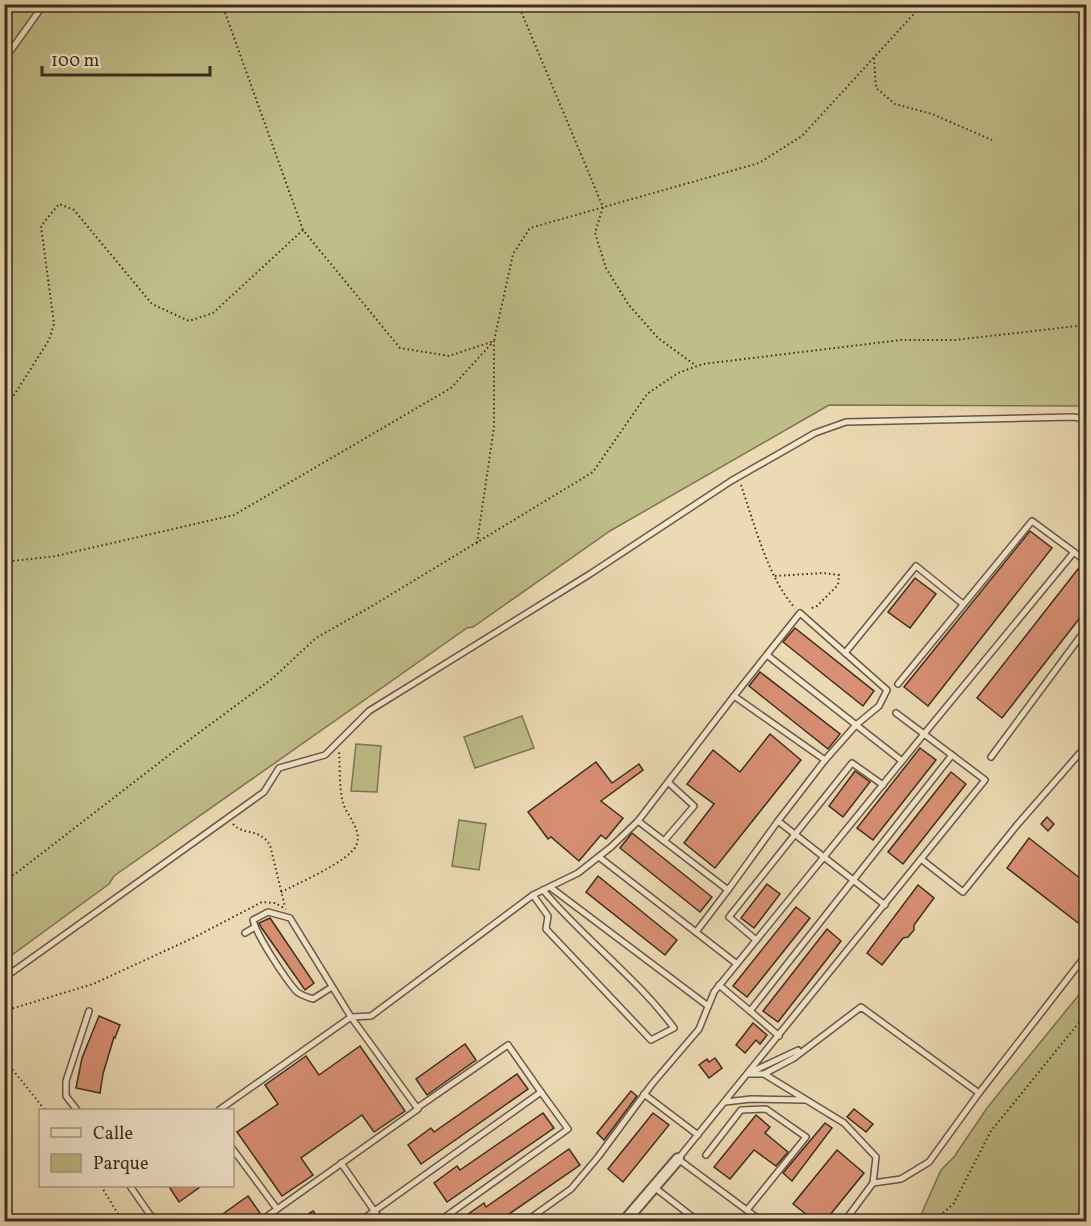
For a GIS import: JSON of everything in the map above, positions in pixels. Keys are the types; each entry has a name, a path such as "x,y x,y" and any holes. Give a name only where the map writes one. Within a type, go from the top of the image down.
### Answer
{"street":[{"path":"624,1221 678,1159"}],"lane":[{"path":"4,60 44,4"},
{"path":"4,978 264,792 279,768 325,755 369,711 590,574 739,476 815,433 846,422 1073,417 1086,419"},
{"path":"898,684 1032,521 1086,562"},
{"path":"525,1221 571,1189 598,1157 644,1094 699,1029 714,992 1074,552"},
{"path":"845,653 916,566 963,604"},
{"path":"220,1109 351,1017 371,1016 533,895 578,873 599,857 638,821 800,613 887,690 879,706 856,725 825,760 696,932"},
{"path":"991,757 1086,628"},
{"path":"767,655 902,761"},
{"path":"734,696 825,760"},
{"path":"762,1221 755,1219 747,1210 678,1159 985,780 896,713"},
{"path":"921,859 963,891 1086,746"},
{"path":"750,1011 952,755"},
{"path":"756,940 729,917 852,763 883,785"},
{"path":"664,841 694,806 669,783"},
{"path":"638,821 728,890"},
{"path":"778,821 885,905"},
{"path":"599,857 737,964"},
{"path":"550,887 708,1006"},
{"path":"533,895 548,916 546,929 651,1040 674,1028 660,1010 562,914 543,890"},
{"path":"332,987 313,999 297,993 255,927 253,920 268,912 290,918 351,1017 417,1108"},
{"path":"245,933 255,927"},
{"path":"873,1183 901,1179 929,1162 979,1093 1086,955"},
{"path":"719,986 779,1036"},
{"path":"748,1074 764,1074 794,1058 861,1007 979,1093"},
{"path":"76,1109 66,1096 66,1081 89,1011"},
{"path":"259,1221 508,1045 568,1129 438,1221"},
{"path":"748,1074 798,1050"},
{"path":"764,1074 844,1123 876,1157 873,1183 844,1221"},
{"path":"359,1221 541,1092"},
{"path":"644,1094 698,1135"},
{"path":"725,1102 751,1099 807,1100"},
{"path":"706,1155 741,1110 766,1109 806,1137 747,1210"},
{"path":"234,1151 277,1209"},
{"path":"341,1164 382,1221"},
{"path":"131,1187 155,1221"},
{"path":"654,1187 699,1221"}],"path":[{"path":"222,4 303,230 400,348 449,356 494,341"},
{"path":"518,4 603,207 595,232 606,268 628,304 658,338 696,366"},
{"path":"477,543 494,427 494,341 513,254 530,228 759,163 802,136 923,4"},
{"path":"874,58 876,88 896,104 932,114 992,140"},
{"path":"4,411 49,340 54,324 41,226 59,204 74,210 152,304 189,321 213,313 303,230"},
{"path":"4,879 15,874 273,678 316,638 593,472 648,394 678,373 703,364 901,340 955,340 1086,325"},
{"path":"4,562 56,555 234,515 451,388 494,341"},
{"path":"739,476 757,532 775,576 783,595 800,613 817,606 838,585 839,575 775,576"},
{"path":"281,892 325,869 355,847 357,836 354,821 342,797 338,742"},
{"path":"228,818 237,829 264,836 270,845 285,907 290,918"},
{"path":"4,1011 93,984 193,938 262,902 285,907"},
{"path":"933,1221 954,1203 991,1131 1086,1014"},
{"path":"4,1059 44,1109"},
{"path":"102,1187 123,1221"}],"green space":[{"path":"4,5 1086,5 1086,406 829,405 610,531 473,627 467,628 114,876 109,884 5,960"},
{"path":"522,716 534,748 475,768 464,737"},
{"path":"356,744 381,746 377,792 351,791"},
{"path":"459,820 486,824 479,870 452,866"},
{"path":"1086,986 1086,1221 912,1221 920,1217 941,1170 954,1157 987,1108"}],"building":[{"path":"1030,531 1052,548 928,706 904,687"},
{"path":"1078,569 1086,575 1086,610 1002,718 977,698"},
{"path":"915,578 936,594 910,628 888,612"},
{"path":"795,628 874,691 863,706 783,642"},
{"path":"760,672 840,734 828,749 749,686"},
{"path":"770,734 801,760 715,868 684,843 714,804 687,784 713,750 740,772"},
{"path":"920,748 936,760 873,840 857,828"},
{"path":"596,762 612,783 639,764 643,770 601,801 623,818 606,839 601,835 579,861 551,837 548,839 528,812"},
{"path":"855,771 870,782 843,817 829,806"},
{"path":"951,772 966,784 903,864 888,852"},
{"path":"1047,817 1054,824 1048,831 1041,824"},
{"path":"632,833 712,897 700,912 620,848"},
{"path":"1029,838 1086,883 1086,929 1007,868"},
{"path":"598,876 677,940 665,955 586,892"},
{"path":"767,884 780,894 754,928 741,918"},
{"path":"918,885 934,898 914,925 914,930 908,937 903,938 882,965 867,953"},
{"path":"796,907 810,918 747,997 733,986"},
{"path":"270,918 314,983 305,990 259,923"},
{"path":"827,929 841,941 778,1022 763,1011"},
{"path":"99,1016 120,1025 103,1074 100,1093 76,1088 82,1058"},
{"path":"753,1023 767,1035 760,1044 756,1040 745,1053 736,1045"},
{"path":"465,1044 476,1060 427,1095 416,1079"},
{"path":"360,1046 405,1111 374,1132 362,1115 301,1158 313,1175 282,1196 237,1132 278,1104 265,1085 306,1056 319,1075"},
{"path":"715,1058 722,1068 709,1078 699,1065 707,1059 709,1062"},
{"path":"517,1074 528,1089 421,1164 408,1145 431,1128 434,1132"},
{"path":"631,1091 637,1096 604,1140 597,1133"},
{"path":"854,1109 873,1124 866,1132 847,1117"},
{"path":"543,1113 554,1128 447,1202 434,1183 457,1166 460,1170"},
{"path":"653,1113 669,1125 623,1182 608,1169"},
{"path":"756,1115 770,1127 765,1133 788,1152 776,1166 754,1150 730,1179 714,1167"},
{"path":"825,1123 832,1128 792,1181 783,1173"},
{"path":"569,1149 580,1165 499,1221 458,1221 484,1203 486,1207"},
{"path":"837,1150 864,1173 825,1221 815,1221 793,1204"},
{"path":"169,1187 200,1187 179,1202"},
{"path":"248,1196 260,1213 248,1221 213,1221"},
{"path":"313,1211 321,1221 297,1221"}]}
